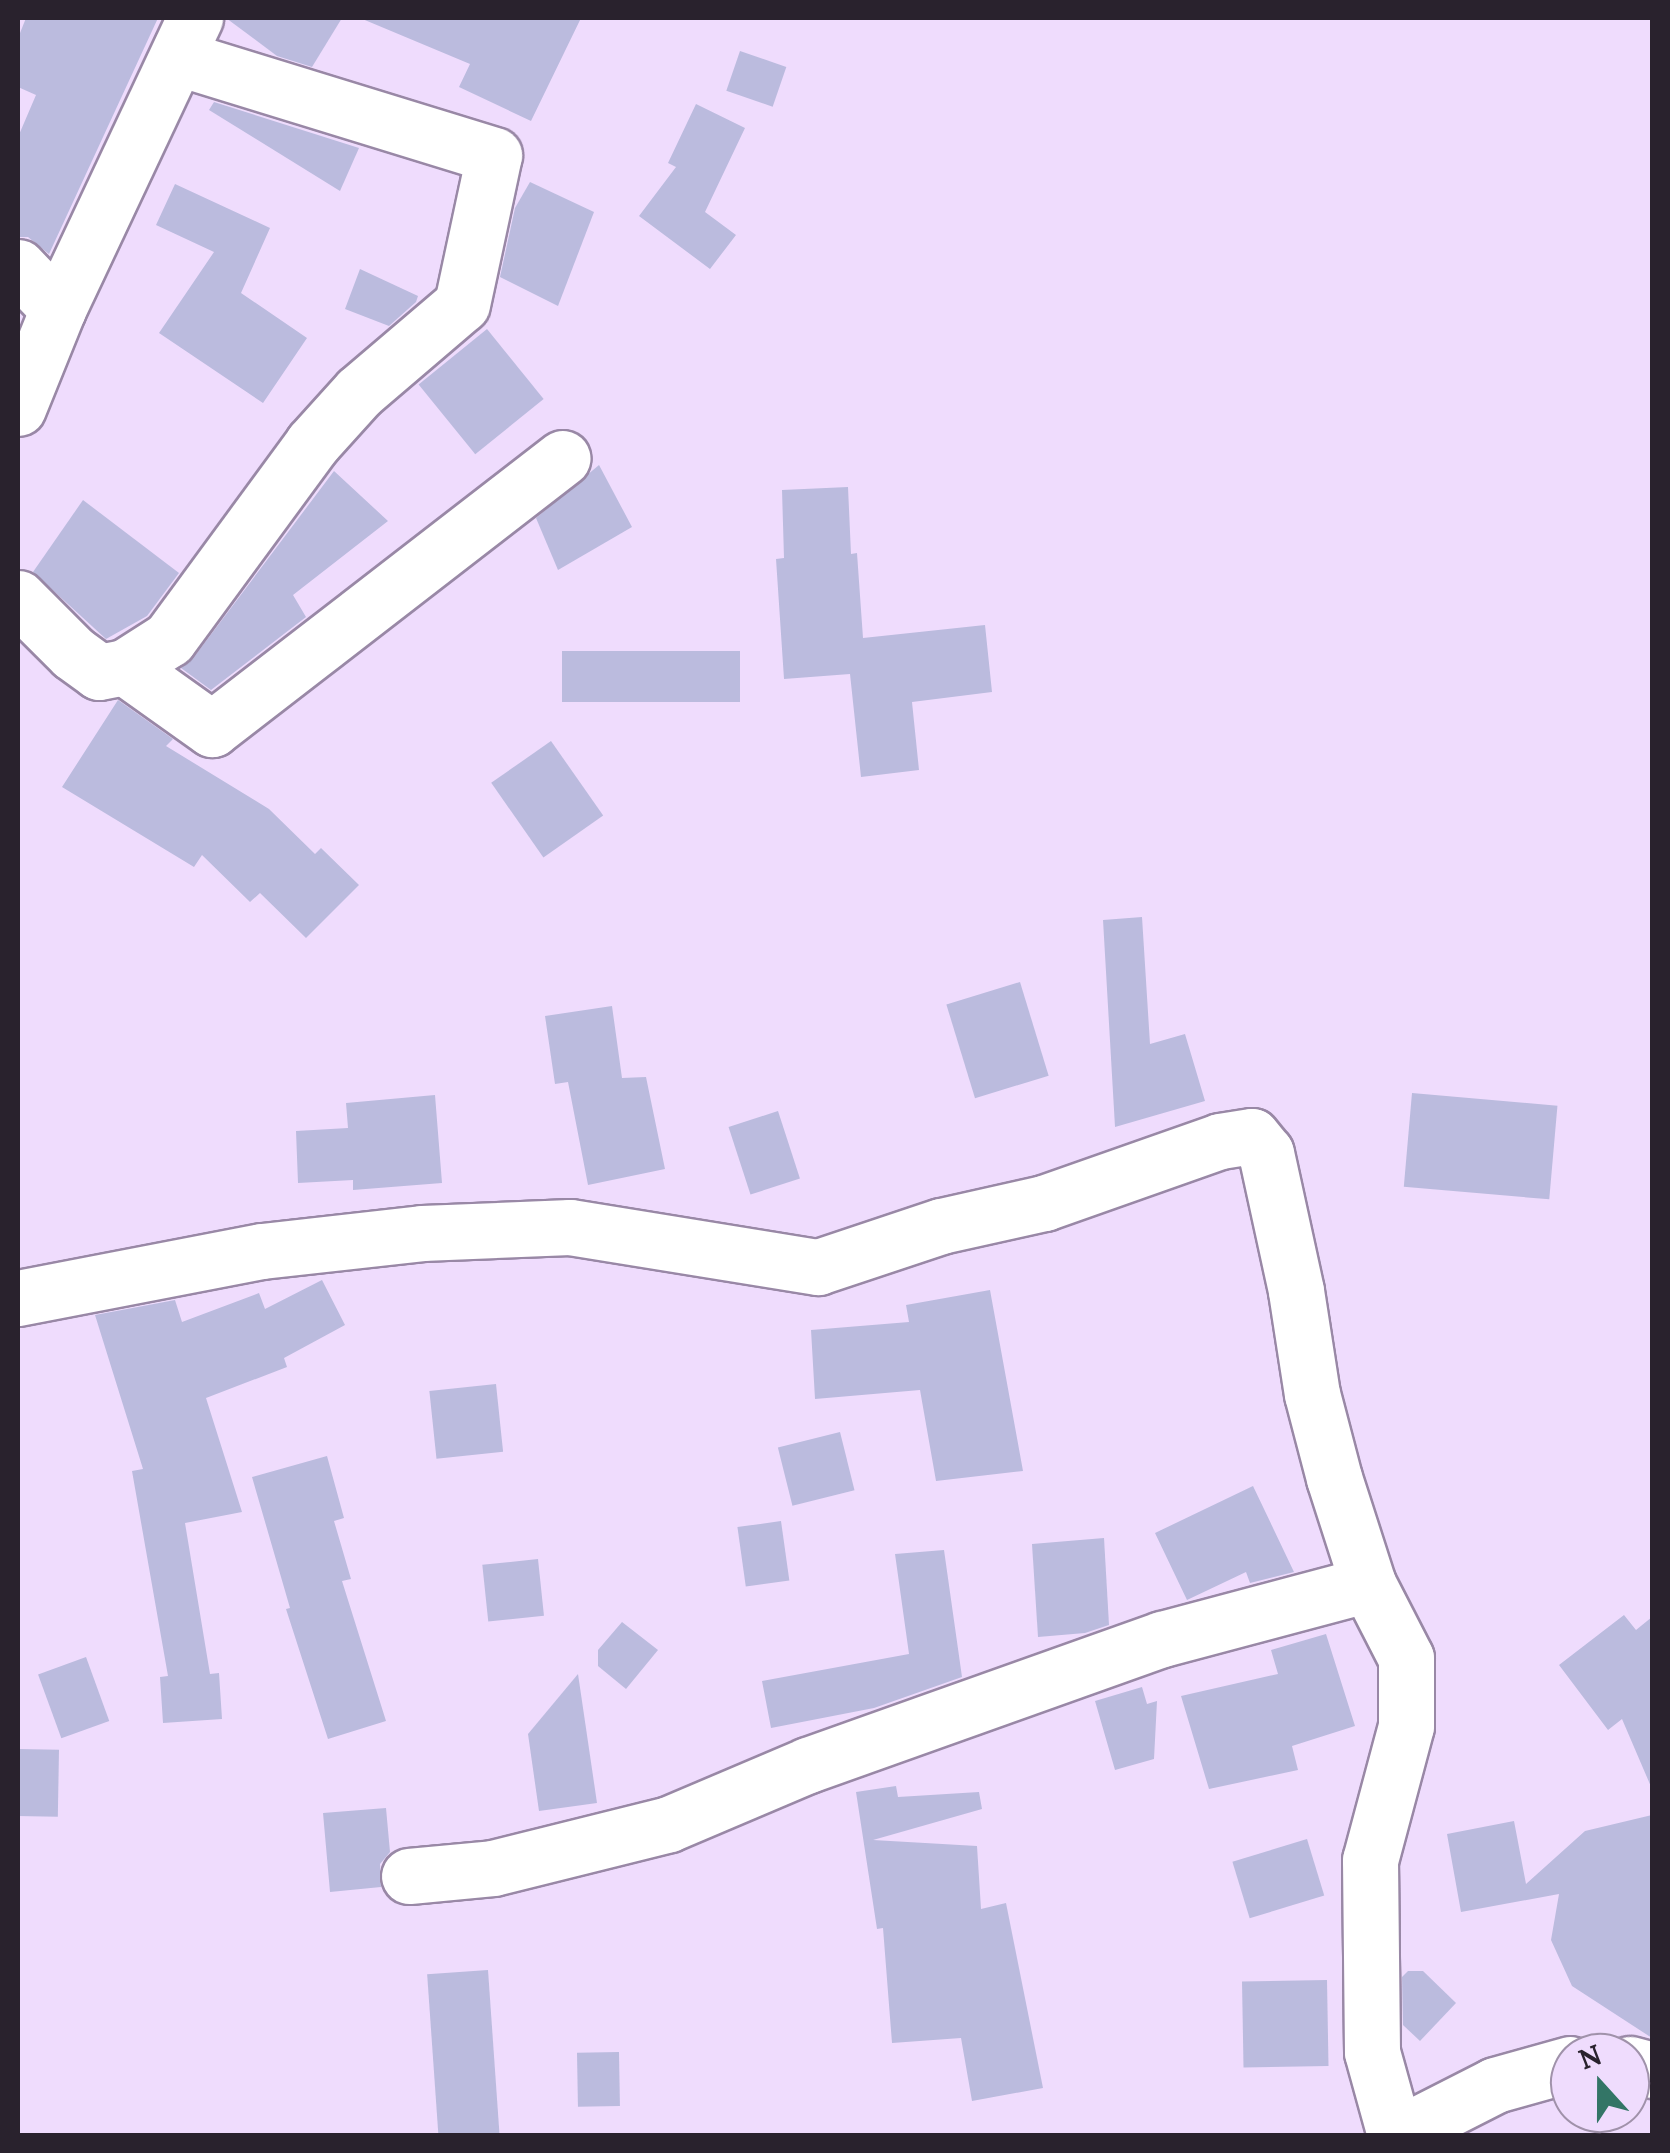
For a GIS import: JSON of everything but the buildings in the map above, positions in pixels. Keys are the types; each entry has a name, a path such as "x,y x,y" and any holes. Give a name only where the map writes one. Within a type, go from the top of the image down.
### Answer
{"street":[{"path":"18,598 72,653 98,672 125,667 170,639 312,444 359,392 462,304 494,154 187,38 21,386"},
{"path":"18,266 58,309"},
{"path":"125,667 212,729 564,458"},
{"path":"18,1298 262,1251 422,1233 514,1229 570,1227 818,1267 941,1226 1044,1203 1220,1141 1252,1136 1266,1153 1296,1292 1312,1394 1368,1584 1406,1658 1406,1726 1370,1860 1372,2052 1395,2135 1494,2086 1550,2070"},
{"path":"410,1876 492,1868 669,1824 808,1765 1162,1639 1368,1584"}]}
